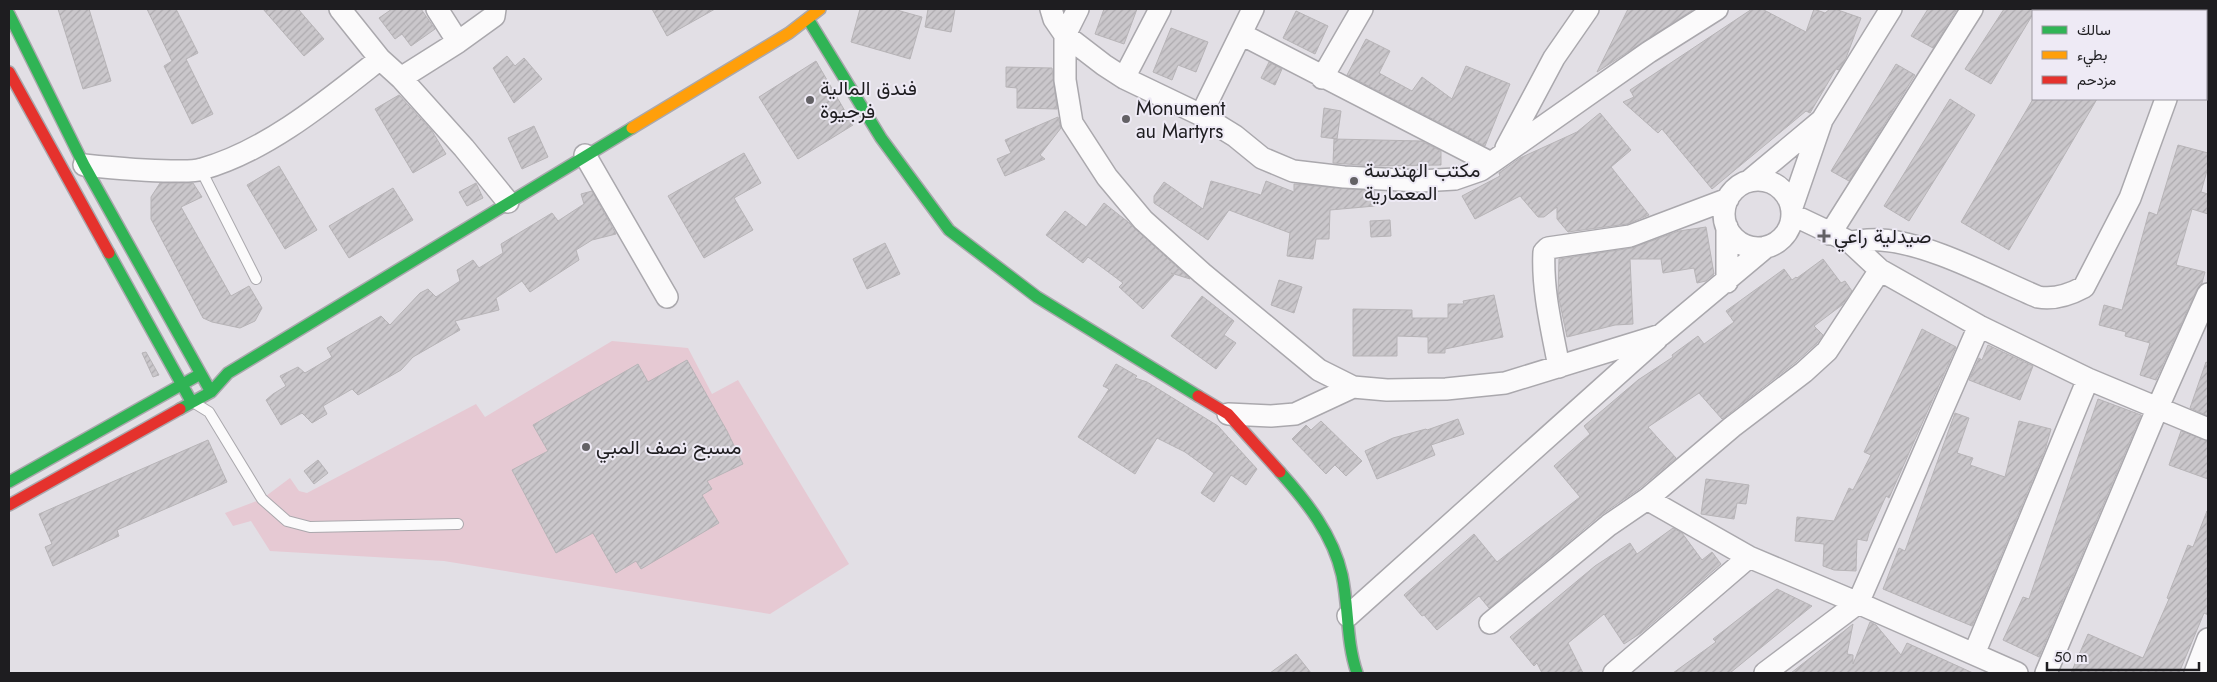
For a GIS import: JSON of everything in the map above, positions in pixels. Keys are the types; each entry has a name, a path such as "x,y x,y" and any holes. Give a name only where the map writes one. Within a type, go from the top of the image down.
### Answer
{"main road":[{"path":"9,505 191,401 211,392 228,373 789,33 820,9"},
{"path":"9,14 84,164 211,392"},
{"path":"808,19 881,138 949,230 1037,297 1228,414 1299,493 1324,528 1342,574 1348,616 1350,653 1357,673"},
{"path":"9,72 191,401"},
{"path":"20,498 9,482 200,374 228,373"}],"street":[{"path":"340,9 380,59 400,78 464,148 508,202"},
{"path":"437,9 458,42"},
{"path":"400,78 458,42 494,16 495,9"},
{"path":"1051,9 1054,19 1065,35 1104,65 1124,78 1201,115 1234,136 1262,158 1293,171 1344,177 1420,181 1455,179 1481,170 1649,52 1717,9"},
{"path":"1078,9 1065,35 1065,80 1072,123 1107,177 1143,220 1202,274 1319,370 1353,387 1387,390 1446,390 1505,383 1662,335"},
{"path":"1124,78 1160,9"},
{"path":"1201,115 1253,9"},
{"path":"1322,78 1362,9"},
{"path":"1497,158 1554,58 1588,9"},
{"path":"1348,616 1662,335 1727,282 1766,247 1782,239 1788,232 1792,211 1822,120 1891,9"},
{"path":"1830,234 1972,9"},
{"path":"1241,34 1322,78 1497,158"},
{"path":"84,164 132,171 201,170 240,154 281,132 313,111 380,59"},
{"path":"1850,242 1880,239 1922,248 2038,297 2050,298 2074,292 2084,287 2130,198 2166,100"},
{"path":"1727,282 1727,227 1724,213 1728,199 1734,191 1749,181 1822,120"},
{"path":"585,155 667,297"},
{"path":"1749,181 1763,180 1776,185 1786,194 1792,211 1830,234 1850,242 1880,270 1979,326 2088,379 2158,407 2208,430"},
{"path":"1559,367 1549,315 1543,261 1544,252 1548,248 1630,236 1728,199"},
{"path":"1727,227 1739,242 1747,246 1766,247"},
{"path":"1490,623 1609,525 1647,499 1732,427 1804,372 1827,351 1880,270"},
{"path":"2046,673 2158,407 2208,294"},
{"path":"1765,673 1858,603 1979,326"},
{"path":"1974,654 2088,379"},
{"path":"1228,414 1271,416 1295,414 1353,387"},
{"path":"1647,499 1749,557 2017,673"},
{"path":"1614,673 1749,557"},
{"path":"2195,673 2208,639"}],"lane":[{"path":"201,170 256,279"},
{"path":"209,412 211,392"},
{"path":"191,401 209,412 262,499 287,521 310,527 458,524"}],"shaded area":[{"name":"مسبح نصف المبي","path":"612,341 688,348 712,394 738,380 849,564 770,614 444,561 270,551 251,521 233,526 225,513 262,499 290,478 299,491 307,493 476,404 485,417"}],"building":[{"path":"58,9 89,9 111,81 83,89"},
{"path":"147,9 176,9 198,53 186,59 213,114 192,124 164,66 172,61"},
{"path":"263,9 298,9 324,39 304,56"},
{"path":"392,9 421,9 435,29 411,46 402,34 395,39 379,18"},
{"path":"652,9 715,9 667,36"},
{"path":"860,9 893,9 922,17 910,59 851,42"},
{"path":"928,9 955,9 951,32 925,27"},
{"path":"1104,9 1137,9 1124,44 1095,34"},
{"path":"1628,9 1694,9 1597,72"},
{"path":"1752,9 1762,9 1806,32 1814,9 1825,13 1830,9 1835,9 1861,18 1846,58 1839,70 1836,69 1810,113 1806,111 1712,189 1662,129 1658,133 1623,102 1634,97 1630,90"},
{"path":"1928,9 1957,9 1933,48 1911,36"},
{"path":"2004,9 2036,9 2032,10 2032,16 1991,84 1965,69"},
{"path":"1296,11 1328,26 1315,54 1283,38"},
{"path":"1171,28 1208,42 1196,72 1178,65 1172,80 1153,72"},
{"path":"1366,39 1390,51 1379,73 1412,91 1422,77 1452,99 1466,66 1510,84 1485,146 1347,75"},
{"path":"507,56 515,66 524,58 542,79 514,103 493,68"},
{"path":"816,61 853,125 798,159 759,97"},
{"path":"1269,62 1282,69 1275,85 1261,78"},
{"path":"1896,64 1915,75 1849,181 1831,171"},
{"path":"1006,67 1052,68 1057,109 1017,108 1017,88 1006,87"},
{"path":"399,95 432,131 446,154 413,173 375,109"},
{"path":"1950,99 1975,115 1909,221 1884,206"},
{"path":"2032,100 2096,100 2009,250 1961,222"},
{"path":"1324,108 1341,111 1337,139 1321,137"},
{"path":"1600,113 1631,150 1611,167 1649,215 1627,224 1568,232 1557,219 1557,207 1544,217 1538,217 1520,196 1475,219 1462,196 1500,176 1499,173 1520,158 1577,132"},
{"path":"1058,117 1061,128 1040,155 1045,159 1005,176 997,159 1011,153 1005,140"},
{"path":"534,126 548,157 522,169 508,138"},
{"path":"1334,139 1421,141 1441,151 1441,165 1373,166 1333,163"},
{"path":"2178,145 2208,153 2208,167 2201,192 2208,194 2208,214 2192,209 2176,265 2205,272 2202,283 2197,289 2156,380 2140,375 2150,343 2125,336 2126,332 2099,325 2104,305 2122,310 2149,212 2157,215"},
{"path":"744,153 761,183 734,198 753,230 704,258 668,196"},
{"path":"279,166 317,230 285,249 247,185"},
{"path":"1211,181 1261,195 1266,181 1294,192 1294,184 1374,191 1375,206 1330,210 1329,239 1316,239 1313,259 1287,256 1290,233 1229,210 1208,240 1154,203 1154,196 1164,182 1203,209"},
{"path":"160,183 193,183 202,197 181,207 231,296 249,286 262,308 255,321 240,328 212,322 203,318 151,219 151,197"},
{"path":"476,183 483,198 467,206 459,192"},
{"path":"393,188 413,220 349,258 329,226"},
{"path":"592,191 616,234 592,240 576,250 579,260 530,292 522,281 496,298 499,310 455,321 460,330 413,357 401,370 358,395 352,389 323,406 327,414 312,423 302,413 281,425 266,400 286,386 280,376 298,367 305,373 332,357 327,348 381,316 390,325 420,293 428,289 436,297 460,281 457,270 473,260 479,268 503,253 501,244 552,213 558,221 584,204 581,194"},
{"path":"1104,203 1128,222 1190,279 1171,273 1174,275 1143,309 1119,287 1123,283 1088,257 1083,263 1046,235 1065,211 1086,227"},
{"path":"1390,220 1391,236 1371,237 1370,221"},
{"path":"1706,227 1714,274 1706,281 1697,283 1694,268 1663,273 1661,259 1630,259 1633,324 1615,325 1567,337 1558,294 1559,259 1632,248 1679,231"},
{"path":"885,243 900,274 867,289 853,259"},
{"path":"1823,259 1841,283 1845,281 1852,291 1842,305 1814,326 1823,335 1817,343 1796,362 1722,419 1699,393 1648,427 1676,458 1639,489 1601,515 1489,608 1479,596 1437,630 1404,595 1474,534 1497,562 1580,497 1554,466 1590,434 1584,426 1638,380 1673,357 1672,355 1698,336 1704,344 1734,322 1726,311 1784,269 1792,280"},
{"path":"1279,280 1302,287 1294,313 1271,305"},
{"path":"1494,295 1503,337 1445,349 1445,353 1428,353 1428,337 1397,336 1397,356 1353,356 1353,309 1412,310 1412,318 1448,318 1448,304 1464,304 1463,301"},
{"path":"1202,296 1234,321 1224,335 1236,343 1216,369 1171,336"},
{"path":"1922,329 1956,347 1889,498 1886,496 1867,541 1857,539 1856,571 1834,570 1823,566 1824,544 1795,541 1797,517 1834,521 1849,488 1853,490 1871,455 1864,452"},
{"path":"1988,345 2033,366 2020,400 1969,380 1979,358 1982,360"},
{"path":"146,352 159,375 153,377 142,353"},
{"path":"687,360 727,431 743,464 707,481 712,489 702,495 719,523 641,569 636,561 616,573 593,533 556,553 512,470 548,451 533,425 638,364 648,382"},
{"path":"2206,362 2208,363 2208,416 2190,408"},
{"path":"1116,364 1137,376 1135,378 1147,382 1218,426 1257,469 1246,485 1231,475 1214,502 1201,493 1214,473 1185,452 1157,438 1135,474 1078,437 1109,389 1103,386"},
{"path":"2098,399 2141,415 2039,657 2003,640 2023,597 2029,599"},
{"path":"1955,413 1969,418 1957,453 1973,458 1970,465 2005,477 2019,421 2051,429 2045,450 1972,626 1883,589 1899,548 1905,551"},
{"path":"1458,419 1464,434 1431,445 1435,455 1377,479 1365,451 1393,438 1427,430"},
{"path":"1321,421 1362,461 1346,476 1335,465 1326,474 1292,439 1306,425 1311,430"},
{"path":"2181,431 2208,441 2208,479 2169,465"},
{"path":"208,440 227,482 117,530 119,536 53,566 45,547 52,544 39,514"},
{"path":"318,460 328,473 314,484 304,471"},
{"path":"1706,479 1749,485 1746,504 1737,503 1734,519 1701,514"},
{"path":"2207,511 2208,615 2204,613 2179,673 2071,673 2088,634 2143,658 2169,599 2167,598 2188,545 2193,547"},
{"path":"1673,528 1682,533 1702,560 1712,552 1721,564 1641,633 1624,644 1604,614 1568,643 1583,673 1542,673 1537,663 1534,666 1510,637 1595,566 1630,543 1637,554"},
{"path":"1777,589 1812,606 1730,673 1673,673 1716,642 1713,639"},
{"path":"1870,622 1876,625 1901,655 1907,643 1973,673 1791,673 1853,624 1847,654 1853,655 1853,664"},
{"path":"1296,654 1311,673 1270,673"}],"traffic: fast":[{"path":"9,14 84,165 211,392"},
{"path":"808,19 881,138 949,230 1037,297 1198,396"},
{"path":"180,409 211,392 228,373 632,128"},
{"path":"109,253 191,401"},
{"path":"9,482 197,376"},
{"path":"1280,472 1318,520 1338,560 1344,587 1353,661 1357,673"}],"traffic: slow":[{"path":"632,128 789,33 820,9"}],"traffic: jam":[{"path":"9,72 109,253"},
{"path":"1198,396 1228,414 1280,472"},
{"path":"9,505 180,409"}],"place":[{"name":"فندق المالية فرجيوة","path":"810,100"},
{"name":"Monument au Martyrs","path":"1126,119"},
{"name":"مكتب الهندسة المعمارية","path":"1354,181"},
{"name":"صيدلية راعي","path":"1824,236"},
{"name":"مسبح نصف المبي","path":"586,447"}]}
